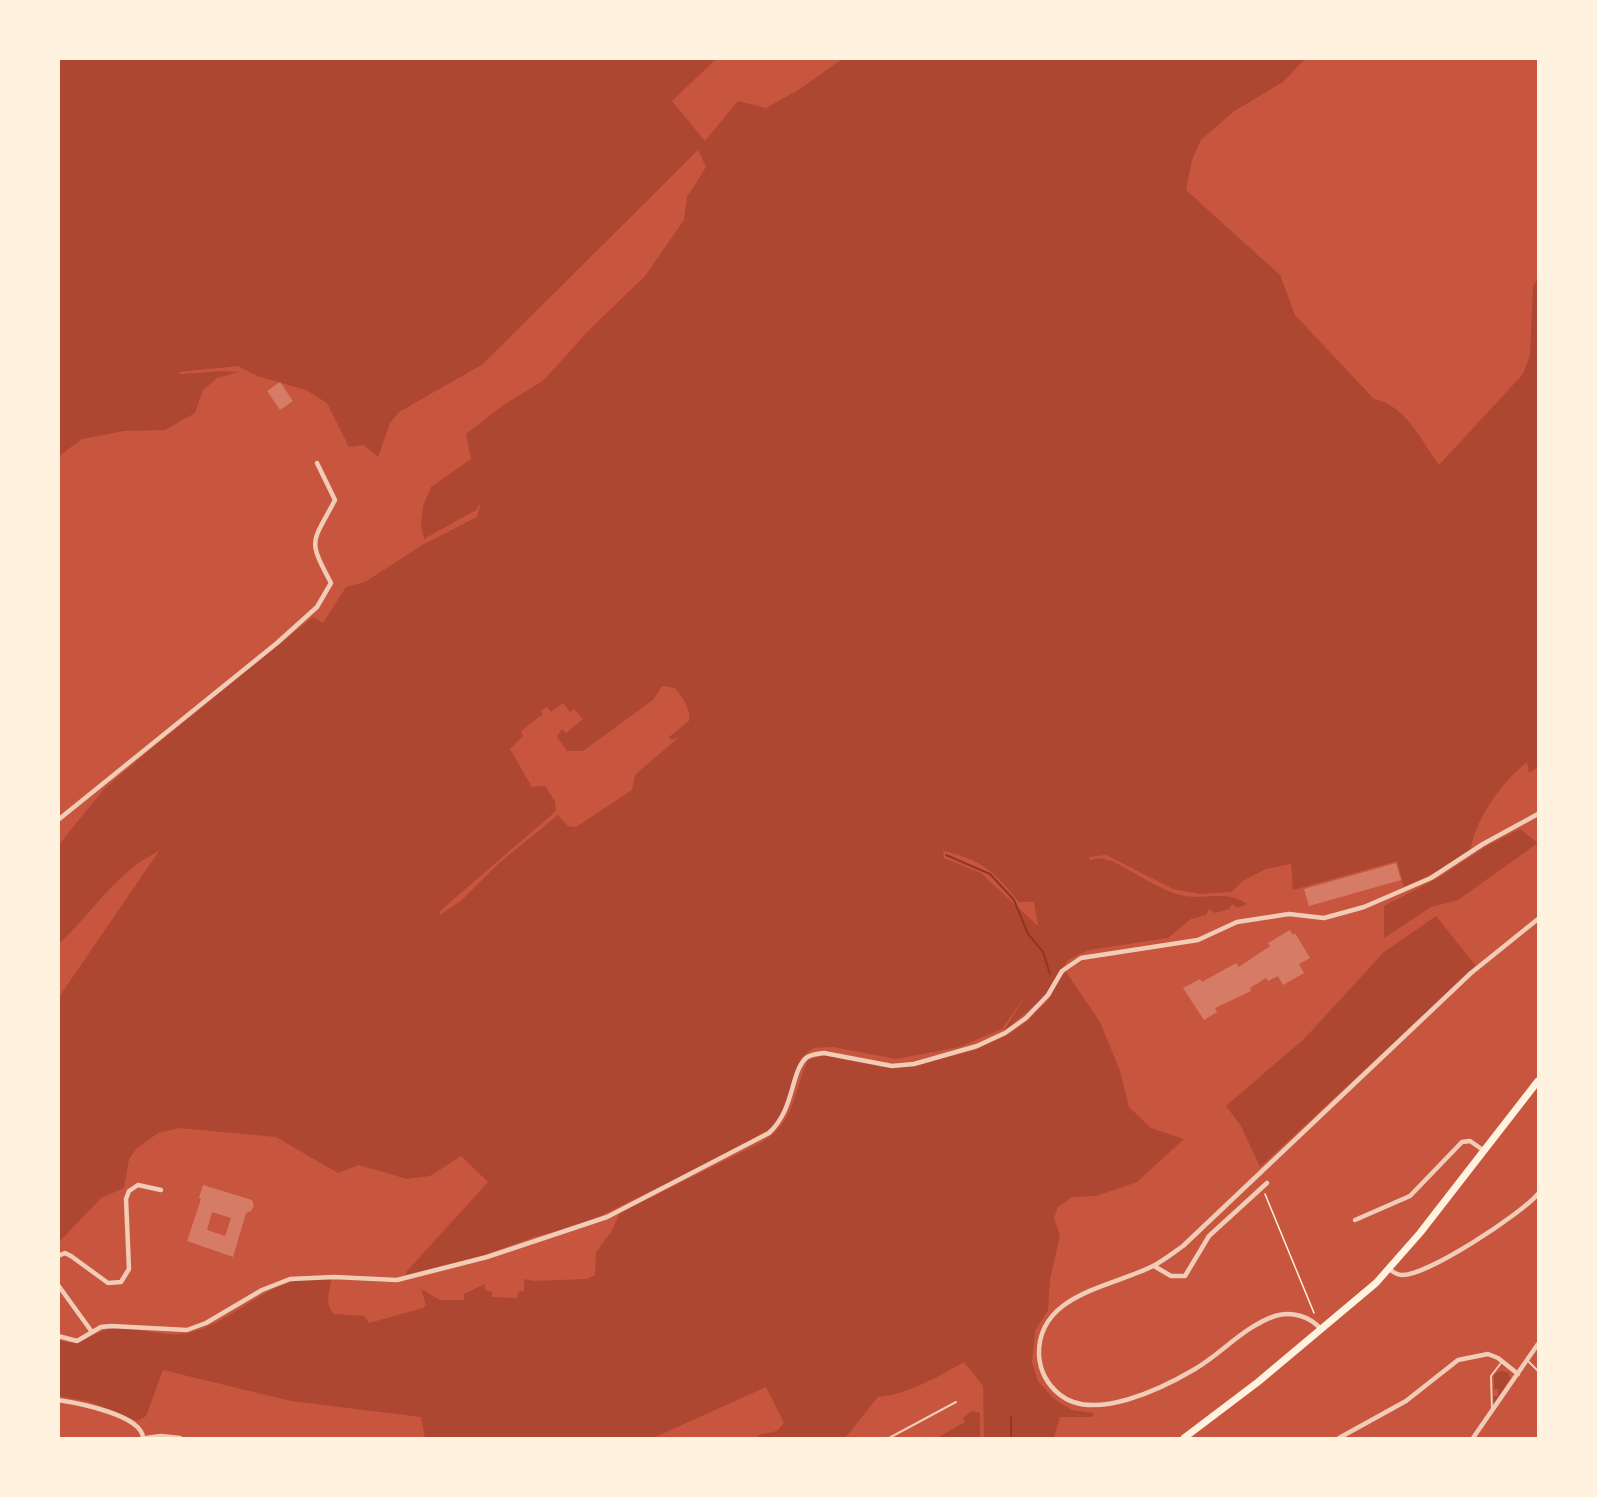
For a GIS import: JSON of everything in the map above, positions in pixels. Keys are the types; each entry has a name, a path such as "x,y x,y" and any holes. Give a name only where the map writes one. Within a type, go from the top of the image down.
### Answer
{"main road":[{"path":"1184,1438 1258,1382 1389,1269 1539,1081"}],"street":[{"path":"58,820 277,643 317,607 331,583 314,551 314,540 335,500 316,463"},
{"path":"58,1336 77,1341 102,1327 119,1326 187,1330 206,1323 262,1290 290,1279 334,1276 397,1280 421,1272 461,1265 533,1240 588,1226 770,1133 781,1123 788,1109 801,1065 807,1058 824,1053 892,1066 914,1064 977,1046 1005,1033 1026,1018 1048,995 1062,971 1069,964 1092,955 1198,940 1237,922 1289,914 1314,919 1364,908 1431,878 1483,844 1539,814"},
{"path":"1321,1329 1304,1316 1280,1315 1256,1325 1195,1369 1148,1392 1103,1406 1088,1407 1064,1398 1052,1388 1039,1362 1041,1336 1052,1317 1062,1306 1092,1289 1154,1266 1202,1230 1471,973 1539,920"},
{"path":"1356,1220 1410,1196 1462,1142 1473,1142 1483,1150"},
{"path":"1154,1266 1171,1276 1185,1276 1209,1236 1267,1183"},
{"path":"58,1256 65,1253 71,1256 108,1283 121,1282 129,1269 126,1199 129,1191 138,1185 161,1190"},
{"path":"1389,1269 1403,1275 1443,1258 1506,1222 1539,1194"},
{"path":"58,1285 92,1332"},
{"path":"1473,1438 1539,1344"},
{"path":"1339,1438 1406,1401 1458,1360 1488,1354 1504,1362 1518,1374"},
{"path":"58,1400 96,1407 122,1418 138,1426 144,1438 161,1436 180,1438"}],"lane":[{"path":"1527,1360 1539,1371"},
{"path":"1493,1411 1490,1401 1491,1376 1496,1367 1504,1362"},
{"path":"889,1438 957,1402"}],"path":[{"path":"1265,1192 1314,1313"}],"shaded area":[{"path":"59,59 716,59 672,101 705,141 738,101 766,108 800,89 842,59 1305,59 1283,82 1233,112 1201,140 1192,160 1186,190 1280,275 1295,315 1374,399 1395,408 1404,416 1439,465 1523,374 1530,355 1533,286 1538,279 1538,767 1529,773 1527,762 1500,789 1484,813 1473,838 1471,849 1438,871 1404,887 1397,861 1293,890 1291,864 1266,869 1243,881 1231,892 1200,894 1173,889 1106,855 1089,857 1090,860 1101,858 1112,861 1180,895 1231,897 1247,904 1238,908 1232,904 1229,909 1215,913 1209,909 1206,915 1191,919 1168,938 1089,950 1068,960 1043,998 1003,1032 1028,992 1002,1029 959,1047 896,1059 833,1047 813,1048 802,1057 784,1111 774,1126 736,1149 582,1225 534,1237 476,1258 406,1275 407,1271 488,1182 461,1156 430,1176 407,1179 359,1165 338,1173 276,1137 179,1128 158,1133 137,1148 129,1159 124,1188 101,1198 59,1242 59,997 159,851 144,859 118,881 59,944 58,846 105,788 313,617 323,623 346,587 365,582 422,545 477,517 481,502 476,510 424,539 421,524 423,506 431,487 471,459 466,434 502,406 544,380 587,332 645,276 684,220 687,197 706,167 698,150 483,364 399,412 390,423 378,457 364,445 349,447 327,403 306,390 257,376 238,366 179,372 180,374 238,372 217,378 203,390 195,413 165,430 124,431 82,439 59,456","holes":["662,686 675,688 688,707 689,721 669,737 671,740 678,738 635,775 632,790 576,827 568,826 558,815 499,863 462,900 440,915 440,911 556,811 555,801 545,786 532,787 510,749 523,736 521,731 543,714 541,710 547,707 551,712 563,703 570,712 574,709 583,719 566,733 562,729 557,737 567,751 583,751 653,700","943,851 968,858 986,868 1019,902 1034,902 1038,926 981,873 944,858"]},
{"path":"1520,829 1538,843 1458,900 1431,907 1384,938 1384,906 1438,878 1487,846"},
{"path":"1436,916 1476,966 1260,1167 1241,1126 1226,1106 1304,1039 1384,952"},
{"path":"1066,972 1100,1022 1120,1071 1129,1107 1151,1128 1184,1139 1137,1182 1096,1196 1072,1197 1058,1207 1054,1218 1060,1235 1050,1280 1048,1310 1035,1331 1032,1362 1038,1381 1054,1399 1072,1410 1093,1413 1092,1417 1060,1417 1054,1438 984,1438 983,1386 964,1362 912,1389 878,1397 845,1438 758,1438 758,1435 777,1431 784,1423 766,1387 653,1438 425,1438 421,1417 291,1401 163,1370 146,1416 137,1421 91,1402 59,1396 58,1339 65,1342 78,1342 102,1331 119,1328 161,1334 192,1332 210,1326 258,1297 292,1282 311,1279 331,1280 328,1302 334,1314 364,1316 369,1323 423,1308 426,1305 421,1289 440,1300 464,1300 464,1294 485,1284 485,1290 492,1292 492,1297 517,1298 518,1292 524,1291 524,1279 533,1281 587,1279 595,1275 596,1252 611,1232 620,1213 762,1142 773,1134 788,1116 808,1060 825,1055 871,1064 912,1066 975,1050 1011,1033 1027,1021 1050,998 1060,977"},
{"path":"1499,1371 1508,1372 1510,1379 1494,1403 1493,1397 1498,1396 1498,1389 1494,1389 1494,1375"},
{"path":"971,1411 980,1413 980,1438 937,1438 965,1422 963,1418"}],"building":[{"path":"280,382 293,401 280,410 267,391"},
{"path":"1396,863 1401,880 1309,906 1304,889"},
{"path":"1290,930 1293,935 1295,933 1310,958 1299,964 1304,973 1283,985 1278,976 1268,981 1266,978 1250,988 1251,991 1215,1008 1217,1012 1204,1020 1183,988 1200,979 1202,982 1236,963 1239,967 1270,946 1268,943"},
{"path":"203,1185 252,1200 254,1206 246,1213 233,1257 187,1241 201,1199 199,1198","holes":["212,1212 231,1218 225,1236 207,1230"]}],"waterway":[{"path":"946,855 990,874 1014,900 1028,934 1043,952 1050,974"},
{"path":"1011,1417 1011,1438"}]}
